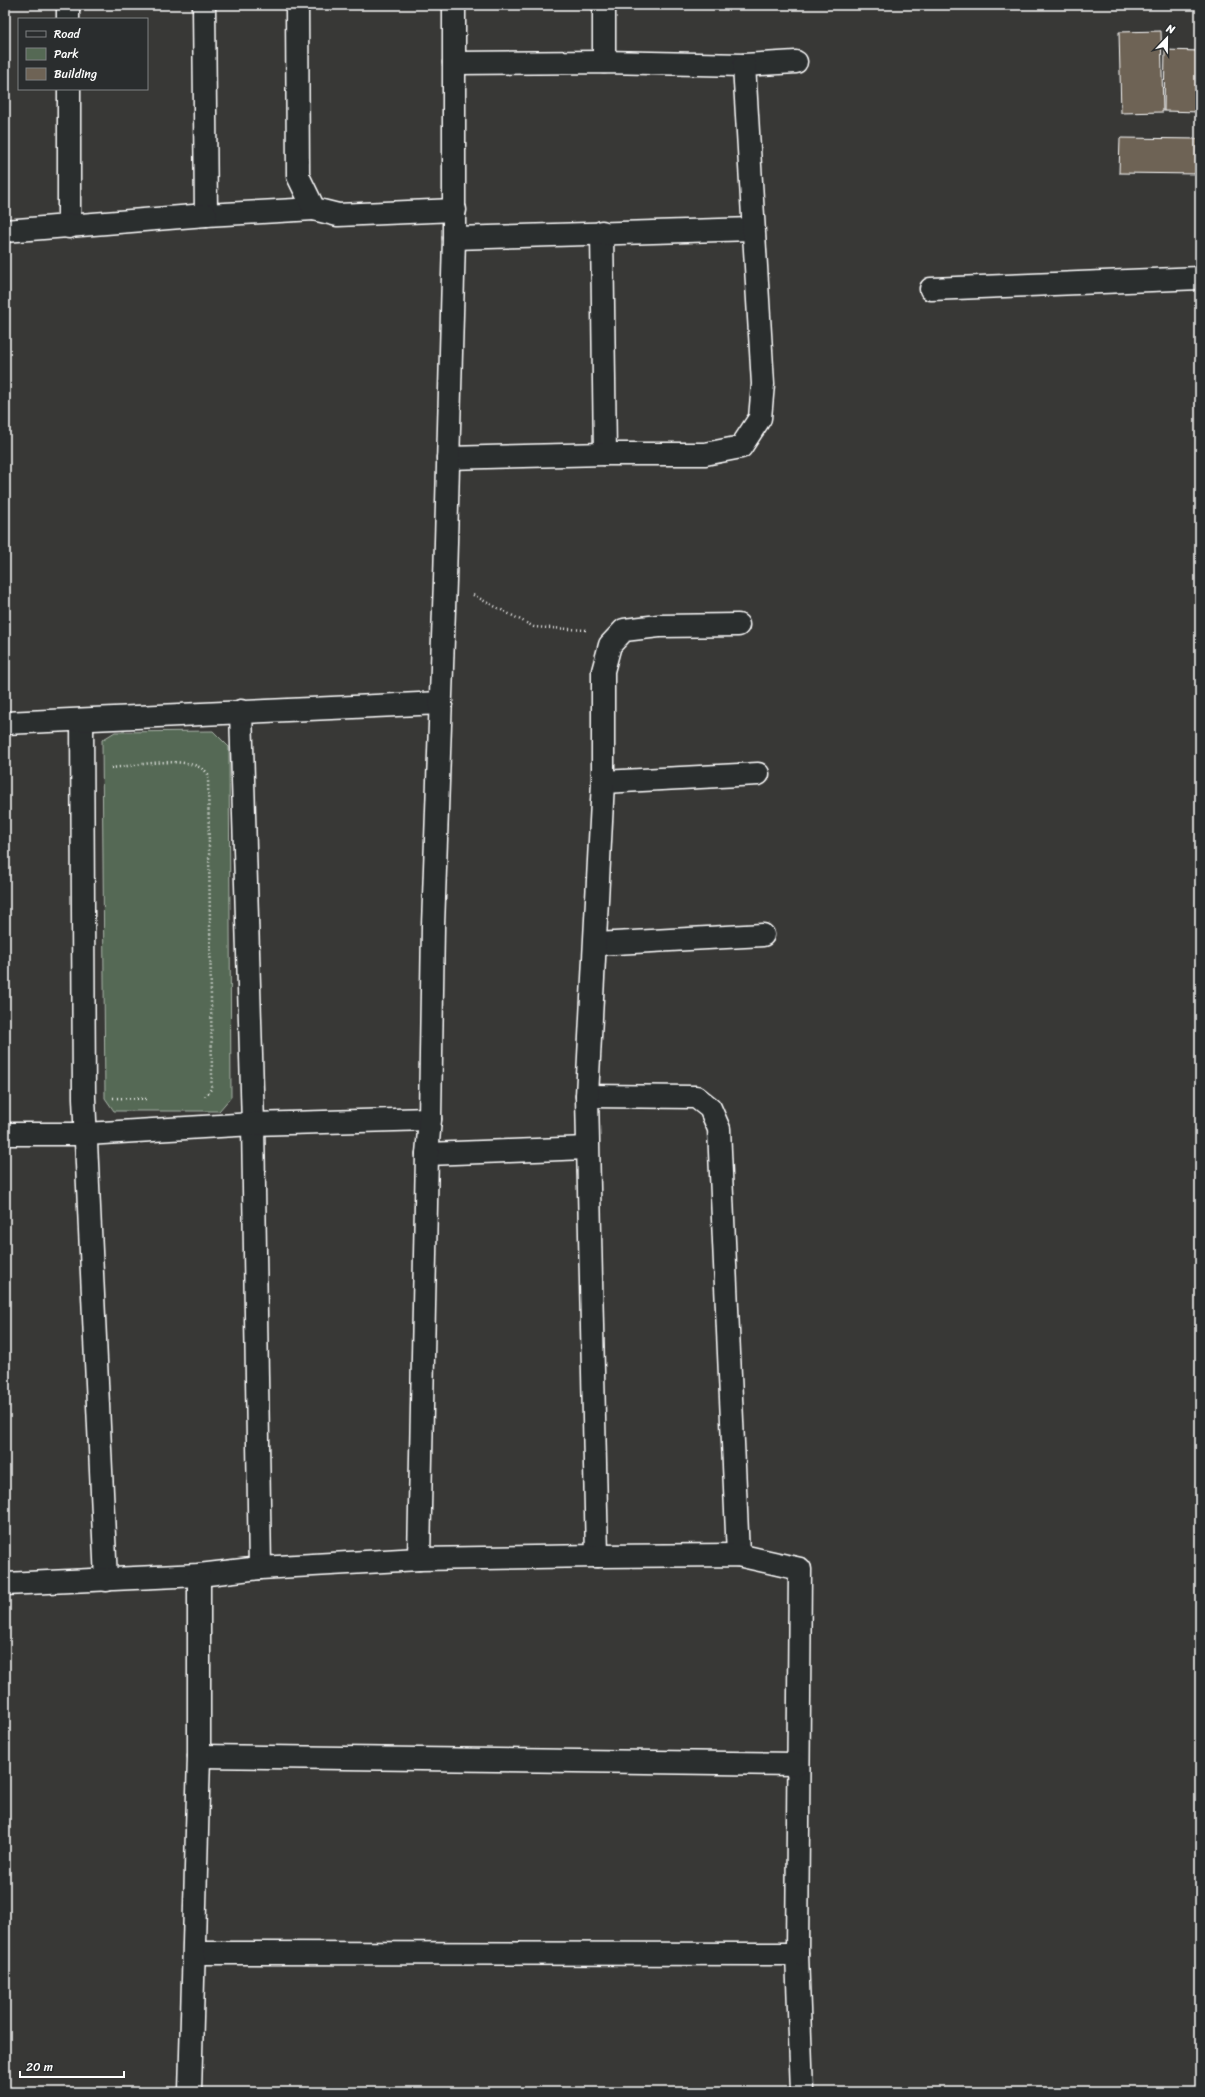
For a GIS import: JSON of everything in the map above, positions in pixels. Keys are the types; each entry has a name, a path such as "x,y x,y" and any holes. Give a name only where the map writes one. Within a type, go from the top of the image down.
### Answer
{"street":[{"path":"68,5 68,18"},
{"path":"204,5 206,215"},
{"path":"297,5 298,176 314,209"},
{"path":"418,1560 427,1154 430,1119 433,926 445,580 455,210 454,5"},
{"path":"604,5 604,62"},
{"path":"454,63 604,62 744,65 796,62"},
{"path":"448,458 604,454 705,454 741,447 760,418 763,384 744,65"},
{"path":"69,90 69,227"},
{"path":"5,231 206,215 314,209 338,216 455,210"},
{"path":"454,238 753,228"},
{"path":"602,232 604,454"},
{"path":"931,289 1200,278"},
{"path":"597,1556 587,1096 596,944 603,782 603,671 610,645 624,630 659,626 738,625"},
{"path":"5,723 441,703"},
{"path":"241,711 253,1124 260,1568"},
{"path":"82,720 84,1098 106,1580"},
{"path":"603,782 758,774"},
{"path":"596,944 763,935"},
{"path":"587,1096 696,1097 710,1108 719,1129 738,1555"},
{"path":"5,1134 86,1134 253,1124 430,1119"},
{"path":"427,1154 587,1148"},
{"path":"5,1584 199,1575 260,1568 418,1560 597,1556 738,1555 800,1569 797,1764 797,1954 802,2092"},
{"path":"190,2092 195,1953 199,1756 199,1575"},
{"path":"199,1756 797,1764"},
{"path":"195,1953 797,1954"}],"path":[{"path":"445,580 534,628 585,629 610,645"},
{"path":"82,770 175,762 192,764 204,768 208,774 212,1075 211,1089 203,1099"},
{"path":"84,1098 155,1099"}],"green space":[{"path":"213,731 229,747 231,1097 219,1111 114,1111 105,1098 102,740 115,732"}],"building":[{"path":"1161,31 1163,112 1121,113 1119,32"},
{"path":"1165,50 1200,51 1200,112 1164,111"},
{"path":"1120,138 1200,139 1200,174 1119,173"}]}
